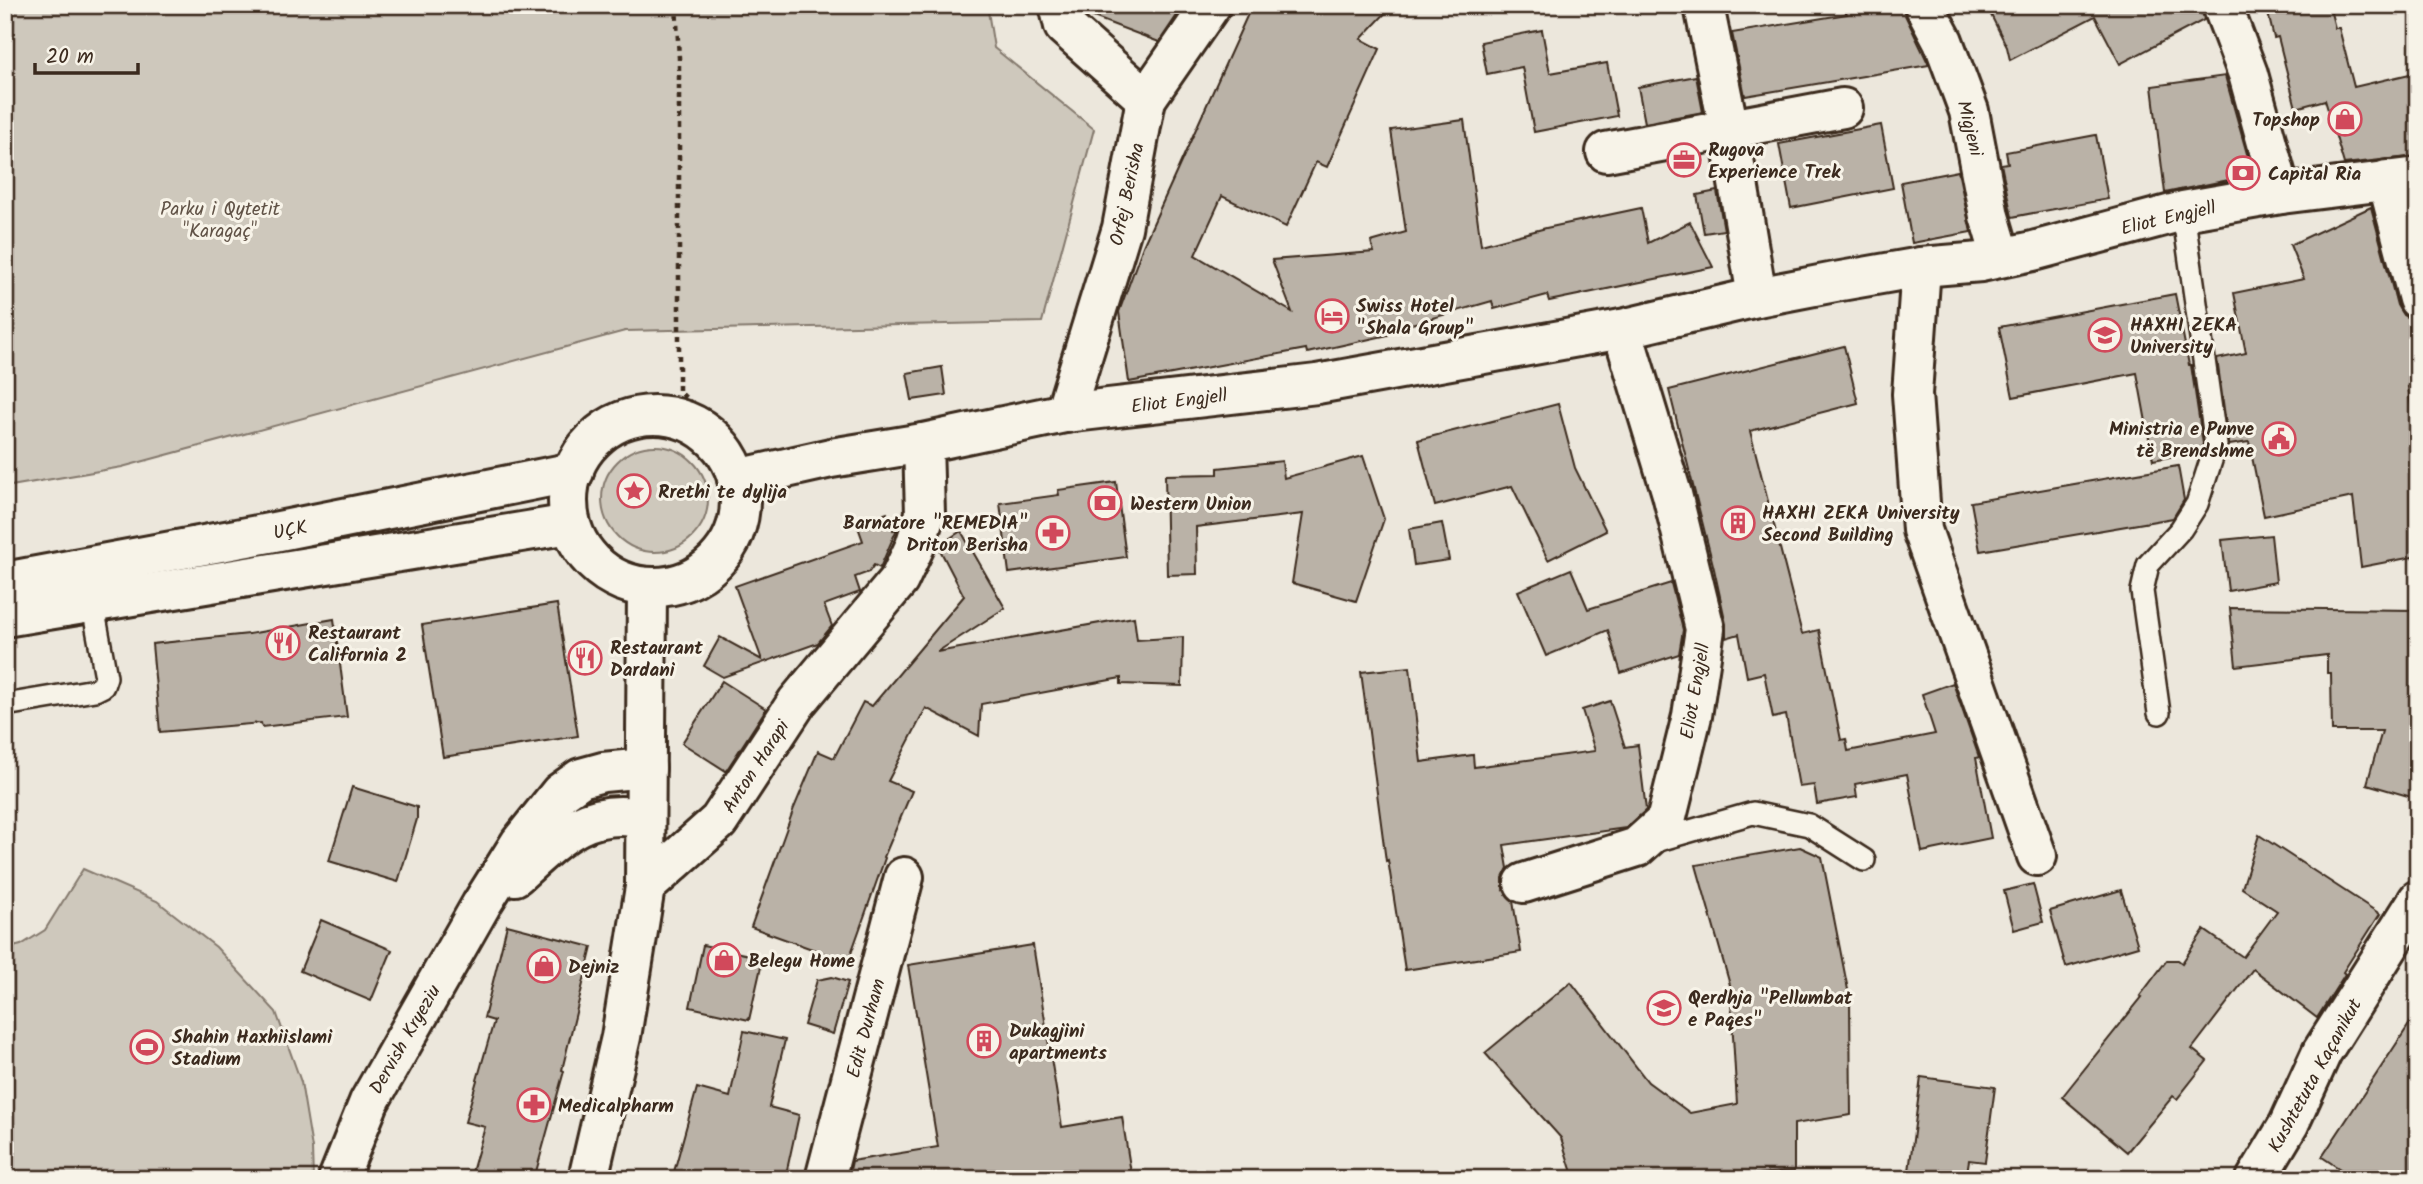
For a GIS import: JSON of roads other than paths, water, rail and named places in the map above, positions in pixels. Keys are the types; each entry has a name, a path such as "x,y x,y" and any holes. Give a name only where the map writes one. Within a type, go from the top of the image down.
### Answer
{"street":[{"path":"1059,5 1064,26 1146,99 1212,5"},
{"name":"Migjeni","path":"1924,5 1943,41 1969,111 1987,206 2001,257"},
{"path":"2221,5 2248,74 2281,194"},
{"path":"1705,11 1757,297"},
{"name":"Orfej Berisha","path":"1065,413 1122,228 1146,99"},
{"path":"1606,152 1843,108"},
{"path":"2403,178 2418,299"},
{"name":"Eliot Engjell","path":"737,480 831,458 923,443 1065,413 1317,384 1622,329 1757,297 1921,267 1981,262 2183,211 2281,194 2403,178"},
{"path":"1921,267 1912,394 1922,530 2037,856"},
{"name":"Eliot Engjell","path":"1524,883 1637,847 1666,821 1692,716 1705,629 1672,494 1622,329"},
{"path":"655,415 680,419 708,434 726,454 737,480 740,507 733,533 720,557 699,575 674,585 647,588 618,580 594,564 576,540 570,524 570,482 580,455 600,433 626,419 655,415"},
{"name":"Anton Harapi","path":"645,887 719,821 797,702 899,580 915,546 925,514 923,443"},
{"name":"UÇK","path":"5,582 574,472"},
{"name":"UÇK","path":"5,617 570,524"},
{"path":"588,1179 621,1037 645,887 647,588"},
{"name":"Dervish Kryeziu","path":"338,1179 369,1102 481,905 520,843 560,793 581,778 603,772 646,768"},
{"name":"Dervish Kryeziu","path":"481,905 545,849 588,820 618,814 645,819"},
{"name":"Edit Durham","path":"825,1179 904,877"},
{"name":"Kushtetuta Kaçanikut","path":"2256,1179 2289,1124 2322,1052 2418,900"}],"lane":[{"path":"2159,713 2142,591 2148,565 2181,529 2197,504 2216,445 2183,211"},
{"path":"5,705 95,690 103,686 106,677 92,601"},
{"path":"1637,847 1753,813 1809,825 1864,860"}],"place":[{"name":"Topshop","path":"2345,119"},
{"name":"Rugova Experience Trek","path":"1684,160"},
{"name":"Capital Ria","path":"2243,173"},
{"name":"Swiss Hotel \"Shala Group\"","path":"1332,316"},
{"name":"HAXHI ZEKA University","path":"2105,335"},
{"name":"Ministria e Punve të Brendshme","path":"2279,439"},
{"name":"Rrethi te dylija","path":"634,491"},
{"name":"Western Union","path":"1105,503"},
{"name":"HAXHI ZEKA University Second Building","path":"1738,523"},
{"name":"Barnatore \"REMEDIA\" Driton Berisha","path":"1053,533"},
{"name":"Restaurant California 2","path":"283,643"},
{"name":"Restaurant Dardani","path":"585,658"},
{"name":"Belegu Home","path":"724,960"},
{"name":"Dejniz","path":"544,966"},
{"name":"Qerdhja \"Pellumbat e Paqes\"","path":"1664,1008"},
{"name":"Dukagjini apartments","path":"984,1041"},
{"name":"Shahin Haxhiislami Stadium","path":"147,1047"},
{"name":"Medicalpharm","path":"534,1105"}],"park label":[{"name":"Parku i Qytetit \"Karagaç\"","path":"220,219"}]}
